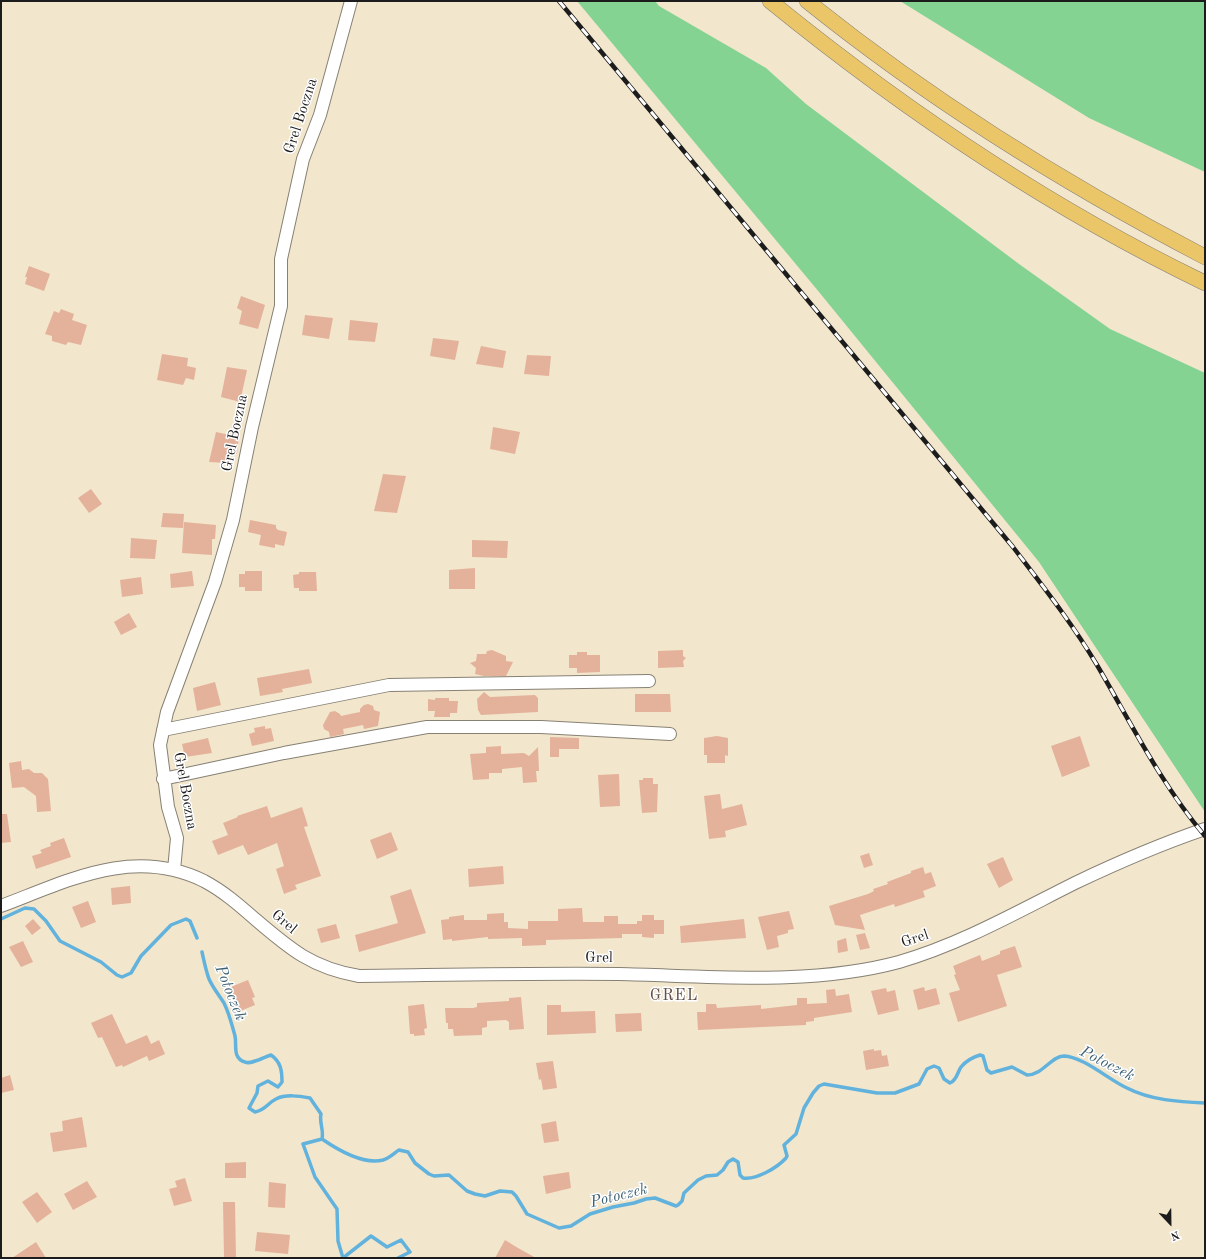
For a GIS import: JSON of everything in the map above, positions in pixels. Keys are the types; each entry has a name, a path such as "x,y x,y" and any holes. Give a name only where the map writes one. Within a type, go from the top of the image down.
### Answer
{"main road":[{"path":"770,1 856,68 983,157 1082,216 1205,283"},
{"path":"807,1 899,70 998,137 1105,204 1205,257"}],"street":[{"name":"Grel Boczna","path":"174,870 177,838 168,807 163,779 160,745 163,730 167,712 216,582 233,520 252,427 281,306 281,259 303,159 320,115 351,1"},
{"path":"163,730 389,685 649,681"},
{"path":"163,779 284,753 427,727 541,727 670,734"},
{"name":"Grel","path":"1,906 89,873 110,868 132,866 174,870 204,881 219,890 296,953 325,967 359,976 542,973 805,976 867,969 898,962 928,952 990,927 1076,883 1132,858 1205,829"}],"green space":[{"path":"577,1 655,1 659,6 766,68 806,104 1019,264 1110,329 1205,373 1205,812 1039,562 819,292"},
{"path":"900,1 1205,1 1205,172 1089,118"}],"building":[{"path":"29,266 50,274 44,291 25,284 27,277 25,277"},
{"path":"241,296 265,305 258,329 239,324 242,311 237,308"},
{"path":"61,309 74,314 72,320 87,325 81,345 68,342 66,345 52,341 52,336 45,334 54,311 59,313"},
{"path":"305,315 333,318 329,339 302,335"},
{"path":"350,320 378,323 375,342 348,340"},
{"path":"433,338 459,341 455,360 430,356"},
{"path":"481,346 506,351 503,368 476,364"},
{"path":"162,354 188,358 187,366 196,368 194,380 186,378 183,385 157,380"},
{"path":"527,355 551,356 549,376 524,374"},
{"path":"227,367 247,370 240,402 221,397"},
{"path":"493,427 520,432 515,454 490,449"},
{"path":"216,432 239,437 237,454 228,452 226,463 209,462"},
{"path":"383,474 406,476 397,513 374,511"},
{"path":"91,489 102,504 89,513 78,498"},
{"path":"163,513 184,514 183,528 161,527"},
{"path":"250,520 276,525 278,530 287,532 284,546 275,544 275,548 259,545 261,535 248,532"},
{"path":"184,522 216,525 215,539 212,539 212,555 182,553"},
{"path":"131,538 157,540 155,559 130,558"},
{"path":"472,540 508,541 507,558 472,557"},
{"path":"475,568 475,589 449,589 449,570"},
{"path":"192,571 194,586 171,588 170,574"},
{"path":"245,571 262,571 262,591 245,591 245,587 239,587 239,574 245,574"},
{"path":"299,572 316,572 317,591 299,591 299,588 294,588 293,575 299,574"},
{"path":"141,577 143,594 122,597 120,580"},
{"path":"129,613 137,627 121,635 114,622"},
{"path":"492,650 506,656 506,661 513,662 506,676 484,676 475,674 476,668 470,663 476,661 477,654 486,654 487,651"},
{"path":"683,650 683,656 686,658 683,661 684,667 658,668 658,651"},
{"path":"577,652 587,652 587,655 600,655 600,672 577,673 577,668 569,668 569,655 577,655"},
{"path":"309,669 312,683 282,689 283,692 260,696 257,678"},
{"path":"215,682 221,705 197,711 193,688"},
{"path":"484,692 490,697 535,695 538,698 538,712 481,715 478,710 477,699"},
{"path":"635,694 670,694 671,712 635,712"},
{"path":"435,698 449,698 449,701 458,701 457,713 450,713 450,717 434,717 435,711 428,711 428,699 435,700"},
{"path":"368,704 373,706 374,710 380,712 378,726 364,729 363,725 343,729 344,734 330,737 329,732 324,729 323,725 330,712 335,711 341,716 360,712 360,709 364,705"},
{"path":"265,726 265,729 271,728 274,741 252,746 249,734 255,732 254,728"},
{"path":"717,736 728,738 728,756 725,755 725,763 707,763 707,755 704,755 704,738"},
{"path":"1080,736 1090,766 1062,777 1051,746"},
{"path":"550,737 579,738 579,749 559,749 559,757 550,757"},
{"path":"208,738 212,753 185,757 182,744"},
{"path":"501,746 501,754 524,753 529,756 538,747 539,771 536,771 537,782 523,783 522,767 502,769 502,773 489,773 489,779 473,780 470,754 486,753 486,747"},
{"path":"21,761 22,770 29,769 34,773 42,773 48,779 51,811 37,812 36,796 24,787 12,788 9,763"},
{"path":"619,774 620,806 600,807 598,775"},
{"path":"643,778 653,778 653,784 658,784 657,812 642,813 639,780 643,780"},
{"path":"720,794 722,809 742,804 747,825 725,831 726,837 709,839 704,796"},
{"path":"267,806 271,818 302,807 308,826 304,827 321,876 295,885 297,889 284,894 276,869 284,866 277,843 248,855 243,845 218,855 212,841 228,835 223,823 238,817 237,816"},
{"path":"1,814 7,814 11,842 1,843"},
{"path":"391,832 398,850 377,859 370,840"},
{"path":"64,838 71,857 36,869 32,856 42,853 40,850 51,846 50,843"},
{"path":"869,853 873,865 864,868 860,856"},
{"path":"1003,857 1013,880 999,888 987,864"},
{"path":"503,866 504,884 469,887 468,869"},
{"path":"923,867 925,874 931,872 936,886 923,891 925,897 895,907 894,904 860,915 865,930 835,925 829,906 868,894 874,891 873,889 888,884 887,882"},
{"path":"130,886 131,903 112,905 111,888"},
{"path":"411,889 426,933 359,952 355,935 398,923 390,896"},
{"path":"88,901 96,922 81,928 72,907"},
{"path":"582,908 583,922 604,922 604,916 618,916 618,924 637,924 637,921 642,921 642,915 654,915 654,920 664,920 664,934 654,934 654,938 642,937 642,934 622,934 622,938 546,940 546,945 522,946 522,938 488,939 488,937 452,941 452,939 443,940 441,920 449,919 449,917 464,915 464,920 487,920 487,914 504,913 504,922 508,922 508,928 528,929 528,921 558,921 558,909"},
{"path":"789,911 794,929 788,930 788,933 777,936 779,947 767,950 758,917"},
{"path":"33,919 41,928 32,935 25,926"},
{"path":"744,919 746,938 681,943 680,926"},
{"path":"336,924 340,938 321,943 317,929"},
{"path":"865,933 870,948 860,950 856,935"},
{"path":"846,938 848,951 838,953 837,941"},
{"path":"23,941 33,962 21,967 9,947"},
{"path":"1015,946 1022,967 997,975 1007,1006 958,1022 949,993 960,990 954,975 956,974 953,966 980,955 982,961 1000,954 1000,951"},
{"path":"248,980 255,997 252,998 255,1005 238,1012 228,988"},
{"path":"924,987 925,991 936,988 940,1004 918,1010 913,990"},
{"path":"886,988 887,992 895,990 899,1010 878,1015 871,991"},
{"path":"835,989 836,996 849,994 852,1012 814,1018 814,1021 806,1022 806,1025 698,1030 697,1012 706,1012 706,1004 716,1004 717,1008 761,1005 761,1009 797,1005 797,998 807,998 807,1004 827,1003 826,990"},
{"path":"521,997 524,1029 509,1030 509,1022 506,1020 487,1021 487,1027 482,1028 482,1035 454,1036 453,1029 448,1029 445,1008 473,1008 477,1007 477,1003 509,1001 509,998"},
{"path":"424,1004 427,1028 424,1029 425,1035 414,1036 414,1034 410,1034 408,1006"},
{"path":"547,1005 561,1005 561,1012 595,1011 596,1033 547,1035"},
{"path":"641,1013 642,1031 616,1032 615,1014"},
{"path":"112,1014 126,1044 147,1035 151,1044 159,1040 165,1054 149,1061 147,1056 123,1067 122,1065 116,1067 102,1037 98,1038 91,1023"},
{"path":"874,1049 874,1051 881,1050 882,1056 887,1055 889,1066 866,1070 863,1051"},
{"path":"553,1061 557,1088 543,1090 541,1079 539,1080 536,1063"},
{"path":"10,1075 14,1090 1,1093 1,1078"},
{"path":"82,1117 87,1147 53,1152 50,1133 63,1131 62,1121"},
{"path":"556,1121 559,1141 544,1143 541,1124"},
{"path":"246,1162 246,1178 225,1178 225,1163"},
{"path":"569,1172 571,1188 546,1194 543,1176"},
{"path":"185,1178 192,1201 174,1206 169,1189 177,1187 175,1181"},
{"path":"87,1181 97,1197 73,1210 64,1194"},
{"path":"269,1182 286,1184 285,1208 268,1207"},
{"path":"37,1192 52,1212 37,1223 22,1202"},
{"path":"223,1202 235,1202 236,1258 224,1258"},
{"path":"257,1232 290,1235 288,1254 255,1251"},
{"path":"505,1240 518,1248 536,1258 495,1258"},
{"path":"36,1242 46,1258 12,1258"}],"waterway":[{"name":"Potoczek","path":"1,919 25,908 34,909 46,921 60,941 101,962 117,975 122,977 131,973 141,956 171,925 186,919 190,921 197,938"},
{"name":"Potoczek","path":"202,952 209,979 224,1003 229,1015 235,1036 238,1058 248,1063 271,1055 280,1067 282,1082 278,1087 268,1081 258,1086 257,1093 249,1108 255,1112 259,1111 273,1101 284,1096 310,1098 321,1114 322,1139"},
{"name":"Potoczek","path":"322,1139 351,1156 367,1160 383,1160 399,1150 408,1152 415,1163 429,1174 434,1176 449,1175 467,1191 485,1196 500,1191 512,1192 527,1214 559,1228 571,1226 590,1214 646,1199 655,1198 676,1206 682,1201 684,1193 698,1180 706,1176 717,1175 723,1170 728,1162 733,1159 738,1162 740,1175 743,1178 754,1177 766,1172 777,1166 786,1158 787,1156 784,1145 796,1134 804,1108 813,1093 819,1086 824,1084 877,1093 895,1093 919,1084 927,1069 934,1066 939,1068 944,1079 950,1083 956,1078 963,1065 980,1055 983,1056 987,1070 991,1073 1012,1067 1027,1075 1038,1072 1055,1059 1064,1056 1080,1060 1136,1092 1155,1098 1205,1103"},
{"path":"322,1139 303,1144 315,1177 337,1209 338,1241 343,1258 371,1236 387,1247 401,1240 410,1252 398,1258"}],"railway":[{"path":"559,1 1013,547 1077,634 1097,665 1160,774 1174,796 1205,836"}],"district":[{"name":"GREL","path":"674,996"}]}
